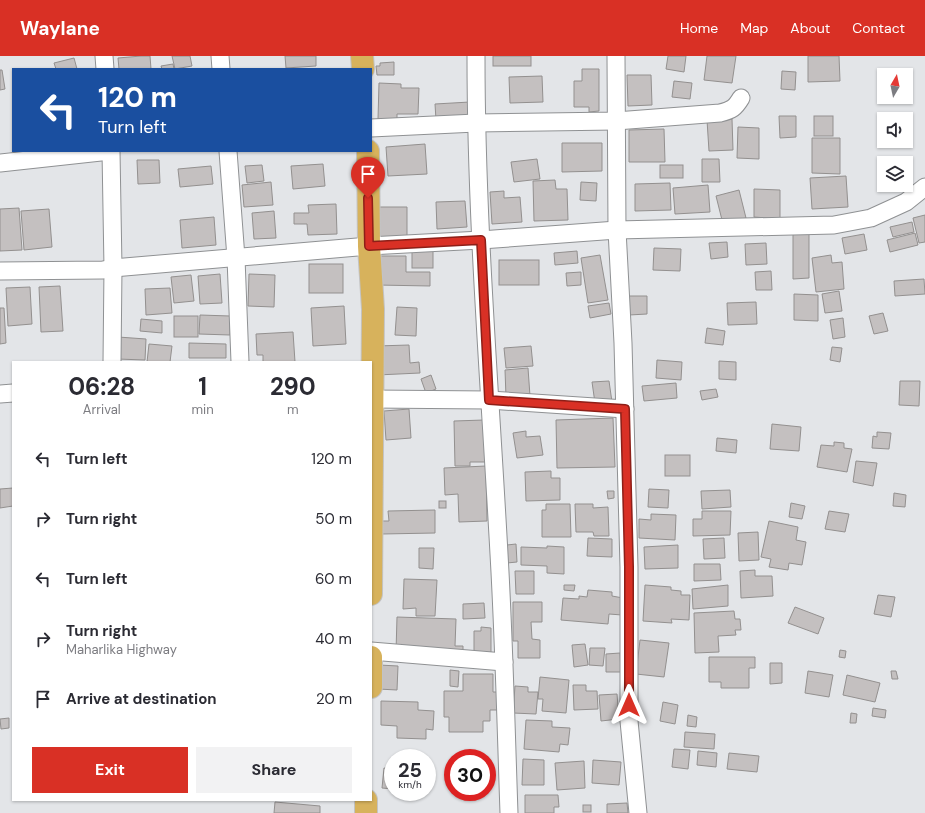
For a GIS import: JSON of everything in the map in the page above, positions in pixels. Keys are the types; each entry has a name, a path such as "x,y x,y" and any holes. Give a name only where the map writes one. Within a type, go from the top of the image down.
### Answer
{"highway":[{"path":"362,56 363,68"},
{"path":"368,152 369,246 373,309 372,361"},
{"path":"366,801 366,813"}],"street":[{"path":"104,56 105,68"},
{"path":"220,56 221,68"},
{"path":"476,56 476,124 481,240 499,554 509,813"},
{"path":"616,56 617,230 625,409 629,575 629,721 638,813"},
{"path":"372,128 616,121 720,113 735,108 741,98"},
{"path":"0,163 101,152"},
{"path":"110,152 113,268 112,361"},
{"path":"228,152 236,258 240,361"},
{"path":"0,271 104,270 369,246 481,240 617,230 834,225 871,218 906,202 925,187"},
{"path":"0,394 12,393"},
{"path":"372,400 489,400 625,409"},
{"path":"372,651 504,662"}],"building":[{"path":"150,56 151,68 119,68 118,58"},
{"path":"172,56 190,56 192,66 175,68"},
{"path":"285,56 316,56 316,66 286,68"},
{"path":"493,56 531,56 531,66 493,66"},
{"path":"668,56 686,56 684,72 666,69"},
{"path":"707,56 736,56 732,83 704,80"},
{"path":"808,56 839,56 840,81 808,82"},
{"path":"74,58 77,68 56,68 54,63"},
{"path":"394,62 394,75 377,75 376,66 380,66 380,63"},
{"path":"173,64 174,68 162,68 161,66"},
{"path":"582,69 599,69 599,111 589,112 589,107 574,107 574,81 582,81"},
{"path":"0,70 2,70 5,89 0,90"},
{"path":"782,71 796,72 795,90 781,89"},
{"path":"627,75 651,75 652,105 628,106"},
{"path":"542,76 543,102 510,103 509,77"},
{"path":"674,81 692,83 690,99 672,97"},
{"path":"379,83 401,84 401,88 419,88 418,114 397,114 397,120 378,119"},
{"path":"470,102 471,119 436,120 435,104"},
{"path":"779,116 796,116 796,137 780,138"},
{"path":"814,116 833,116 833,136 814,136"},
{"path":"732,119 733,150 709,151 707,120"},
{"path":"738,127 759,128 759,159 737,158"},
{"path":"664,129 665,162 629,162 629,130"},
{"path":"812,138 840,138 840,174 812,173"},
{"path":"562,143 602,143 602,171 562,172"},
{"path":"425,144 427,174 388,176 386,147"},
{"path":"537,159 540,179 514,182 511,162"},
{"path":"702,159 719,159 720,182 702,182"},
{"path":"137,160 159,160 160,183 138,184"},
{"path":"323,164 325,186 293,189 291,166"},
{"path":"262,165 264,181 247,183 245,166"},
{"path":"660,165 683,165 683,178 660,178"},
{"path":"211,166 213,184 180,187 178,169"},
{"path":"846,176 848,207 812,209 810,178"},
{"path":"555,180 556,189 567,189 568,220 534,221 533,181"},
{"path":"271,182 273,205 244,207 242,185"},
{"path":"581,182 597,183 596,201 580,200"},
{"path":"670,183 671,210 635,211 635,184"},
{"path":"708,185 710,212 675,214 673,188"},
{"path":"754,189 780,190 780,219 754,217"},
{"path":"739,190 746,218 723,224 716,196"},
{"path":"504,191 504,198 520,197 522,222 492,224 490,192"},
{"path":"465,201 467,227 437,229 436,202"},
{"path":"336,204 337,234 308,235 307,224 294,224 294,213 309,213 308,205"},
{"path":"374,207 407,207 407,239 375,239"},
{"path":"19,208 22,250 0,251 0,209"},
{"path":"49,209 52,247 24,250 21,211"},
{"path":"274,211 276,238 254,239 252,213"},
{"path":"925,215 925,242 919,243 913,218"},
{"path":"214,217 216,245 182,248 180,220"},
{"path":"912,222 914,232 893,237 890,227"},
{"path":"809,233 809,278 793,279 793,234"},
{"path":"915,233 918,245 890,252 887,240"},
{"path":"864,234 867,250 845,254 842,238"},
{"path":"727,242 728,257 711,259 709,243"},
{"path":"766,243 767,264 746,265 745,244"},
{"path":"654,248 681,249 680,271 653,270"},
{"path":"412,251 433,251 433,268 412,268"},
{"path":"577,251 578,263 555,265 554,253"},
{"path":"600,255 608,300 588,303 581,258"},
{"path":"831,255 832,263 842,262 844,289 816,292 812,258"},
{"path":"377,256 406,256 406,272 430,272 430,286 377,285"},
{"path":"499,260 539,260 539,285 499,285"},
{"path":"309,264 343,264 343,293 309,293"},
{"path":"771,271 772,290 756,290 755,272"},
{"path":"581,272 581,285 567,286 566,273"},
{"path":"220,274 222,303 200,304 198,276"},
{"path":"249,274 275,275 274,307 248,306"},
{"path":"191,275 194,301 174,303 171,277"},
{"path":"924,279 925,294 895,296 894,281"},
{"path":"60,286 63,331 41,332 39,287"},
{"path":"30,287 32,324 8,326 6,288"},
{"path":"170,288 172,313 146,315 145,289"},
{"path":"839,291 842,311 825,313 822,294"},
{"path":"794,294 818,295 818,321 794,320"},
{"path":"628,296 647,296 647,314 629,315"},
{"path":"756,302 757,324 728,325 727,303"},
{"path":"609,303 611,314 590,318 588,306"},
{"path":"344,306 346,344 313,346 311,308"},
{"path":"397,307 417,308 416,336 395,335"},
{"path":"0,308 4,308 6,343 0,344"},
{"path":"883,313 888,331 874,334 869,316"},
{"path":"200,315 230,316 230,335 199,334"},
{"path":"174,316 198,316 198,337 174,337"},
{"path":"843,318 845,337 833,339 830,320"},
{"path":"141,319 162,321 162,333 140,331"},
{"path":"707,328 725,331 723,345 705,343"},
{"path":"293,332 295,361 263,361 263,355 257,355 256,334"},
{"path":"118,337 146,339 145,360 117,359"},
{"path":"189,343 226,344 226,358 189,358"},
{"path":"149,344 172,346 170,361 147,361"},
{"path":"409,345 410,363 419,362 420,373 377,375 376,346"},
{"path":"531,346 533,366 506,368 504,348"},
{"path":"832,347 842,348 840,362 830,360"},
{"path":"657,360 682,362 681,380 656,378"},
{"path":"719,361 736,362 736,380 719,379"},
{"path":"528,368 530,396 506,397 505,370"},
{"path":"431,375 436,389 426,393 421,379"},
{"path":"609,381 612,402 595,403 592,382"},
{"path":"900,381 920,381 919,406 899,405"},
{"path":"676,383 677,398 644,401 642,386"},
{"path":"716,389 718,397 702,400 700,391"},
{"path":"409,409 411,438 386,440 384,411"},
{"path":"613,418 615,467 557,468 556,420"},
{"path":"484,420 485,462 470,462 470,466 455,466 454,421"},
{"path":"772,424 801,427 799,451 770,449"},
{"path":"526,431 526,437 540,436 543,455 517,458 513,433"},
{"path":"877,432 891,433 889,449 872,448 873,436 877,437"},
{"path":"717,438 737,440 736,453 716,451"},
{"path":"834,442 844,443 844,448 852,449 847,472 817,467 821,445 834,446"},
{"path":"665,455 690,455 690,476 665,476"},
{"path":"856,461 877,463 873,486 853,482"},
{"path":"486,466 487,521 459,522 458,494 445,495 444,468"},
{"path":"551,471 551,478 560,478 560,500 526,501 525,472"},
{"path":"12,488 12,506 0,508 0,489"},
{"path":"649,489 669,490 668,508 648,507"},
{"path":"730,490 731,507 702,509 701,491"},
{"path":"607,491 614,491 614,498 608,499"},
{"path":"894,493 906,495 905,507 893,506"},
{"path":"439,501 446,501 446,508 439,508"},
{"path":"791,503 805,506 802,519 789,517"},
{"path":"546,504 570,504 571,537 542,537 542,510 546,510"},
{"path":"575,504 593,504 593,508 608,507 609,536 594,536 593,532 576,532"},
{"path":"435,510 435,533 382,534 381,521 389,521 388,511"},
{"path":"702,511 731,511 730,535 693,536 693,519 702,519"},
{"path":"829,511 849,514 845,532 825,529"},
{"path":"651,514 676,515 675,540 639,538 639,519 651,520"},
{"path":"769,521 798,527 796,540 806,542 802,565 789,563 788,570 769,567 771,559 761,557"},
{"path":"758,532 759,560 739,561 738,533"},
{"path":"588,538 612,539 612,557 587,556"},
{"path":"724,538 725,558 704,559 703,539"},
{"path":"516,544 517,562 507,563 507,545"},
{"path":"678,545 678,568 645,569 644,547"},
{"path":"547,546 564,547 564,574 547,573 547,566 521,565 521,547 547,548"},
{"path":"419,548 434,548 433,569 419,568"},
{"path":"694,564 720,564 721,580 694,581"},
{"path":"755,570 755,576 772,576 773,596 741,598 740,571"},
{"path":"515,571 534,571 534,594 516,594"},
{"path":"404,579 437,580 435,616 416,616 416,608 403,609"},
{"path":"564,585 575,585 574,591 564,590"},
{"path":"645,585 671,587 671,590 681,591 681,595 690,595 689,620 671,619 672,623 643,621"},
{"path":"728,585 728,606 693,609 692,589"},
{"path":"588,590 612,592 612,596 623,598 622,615 609,614 608,624 561,620 563,598 579,599 579,596 587,597"},
{"path":"878,595 895,597 891,617 874,614"},
{"path":"513,602 542,602 542,622 531,622 532,639 540,640 540,658 518,658 518,641 513,641"},
{"path":"484,603 485,618 463,619 463,604"},
{"path":"795,607 824,618 818,634 788,623"},
{"path":"734,611 735,619 740,619 741,630 735,630 736,635 718,636 719,652 695,653 694,613"},
{"path":"397,617 456,619 455,646 463,646 463,654 396,652"},
{"path":"481,627 491,628 491,657 474,657 474,631 481,631"},
{"path":"640,640 669,643 664,677 636,674"},
{"path":"585,644 588,665 574,667 572,645"},
{"path":"590,648 605,648 603,666 589,665"},
{"path":"840,650 846,651 845,658 839,657"},
{"path":"620,653 621,672 606,672 606,654"},
{"path":"709,657 755,657 755,668 749,668 749,688 721,688 721,682 709,682"},
{"path":"770,663 782,663 782,683 770,684"},
{"path":"379,665 398,666 397,690 378,689"},
{"path":"450,670 459,671 458,687 450,686"},
{"path":"808,671 833,675 829,697 805,693"},
{"path":"891,671 896,671 898,679 892,679"},
{"path":"463,674 493,674 493,692 498,692 498,710 490,710 490,721 483,721 483,732 449,732 449,717 444,717 444,691 463,691"},
{"path":"847,675 880,683 875,702 843,695"},
{"path":"540,677 569,680 566,713 542,711 543,699 538,699"},
{"path":"573,685 586,685 586,691 597,691 598,709 574,710"},
{"path":"515,686 528,687 528,692 538,692 536,714 513,713"},
{"path":"617,694 619,719 601,721 599,695"},
{"path":"381,701 418,702 418,710 434,711 433,730 426,729 426,739 397,738 397,726 381,725"},
{"path":"663,702 678,705 675,724 660,721"},
{"path":"873,708 886,710 885,718 872,716"},
{"path":"851,713 857,714 856,723 850,723"},
{"path":"688,715 697,717 696,727 687,726"},
{"path":"9,718 9,728 1,729 0,719"},
{"path":"526,720 552,721 552,727 570,728 568,745 560,744 559,752 524,749"},
{"path":"685,732 715,734 714,749 684,747"},
{"path":"674,749 690,750 688,769 672,767"},
{"path":"698,751 717,753 716,767 697,765"},
{"path":"729,753 759,756 757,772 727,769"},
{"path":"523,759 544,760 544,785 522,785"},
{"path":"593,760 621,762 619,785 592,783"},
{"path":"584,761 585,788 557,790 555,763"},
{"path":"384,768 384,788 382,788"},
{"path":"525,795 558,795 559,807 554,807 554,813 525,813"},
{"path":"275,802 320,806 320,813 274,813"},
{"path":"627,803 628,813 607,813 607,804"},
{"path":"583,805 591,805 591,812 583,812"}],"route":[{"path":"368,198 369,246 481,240 489,400 625,409 629,567 629,705"}]}
